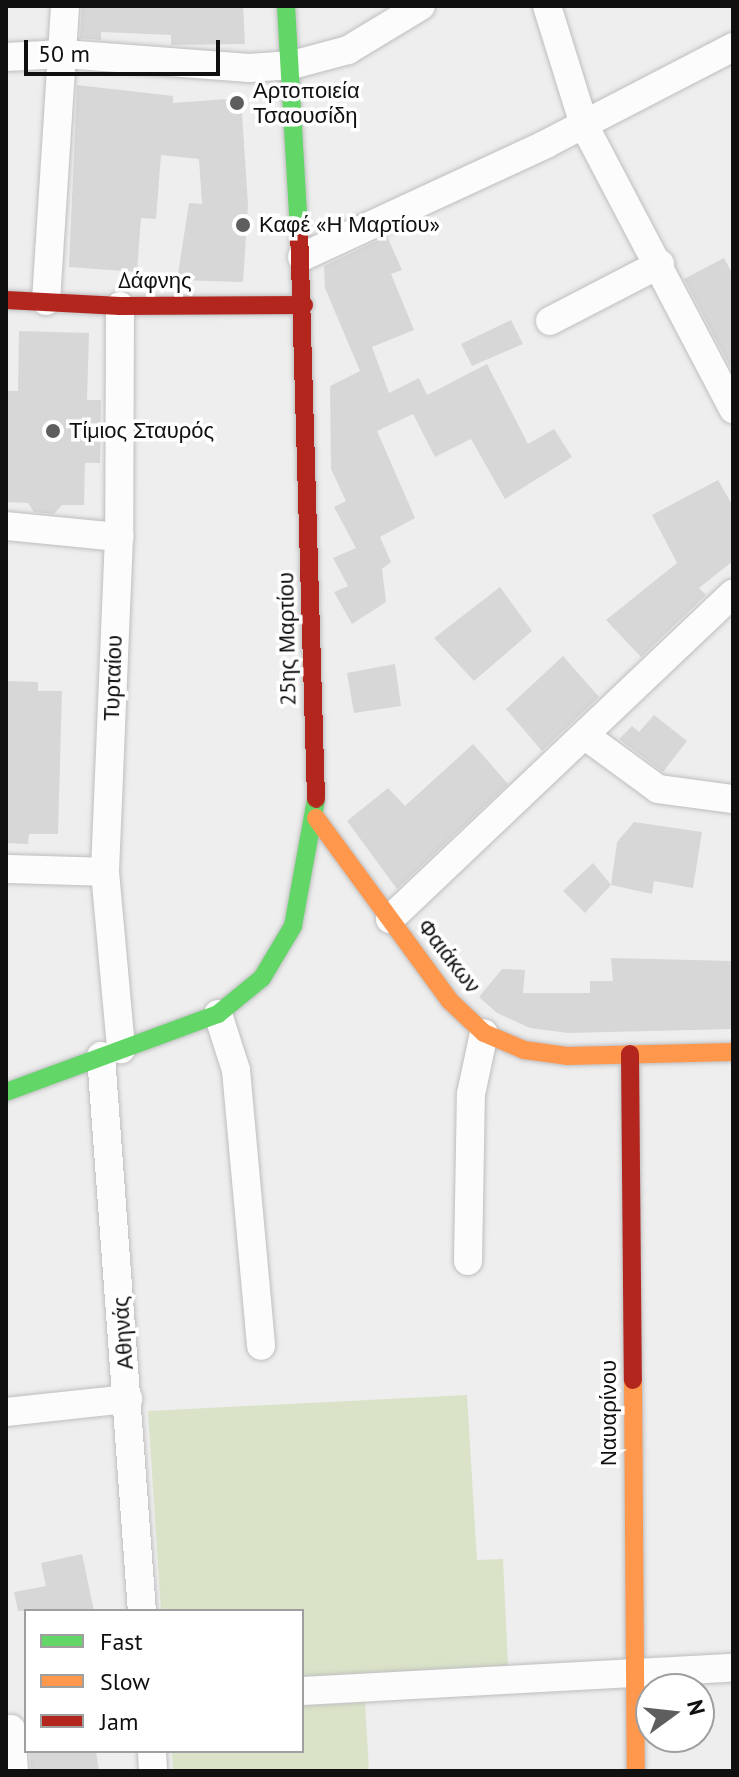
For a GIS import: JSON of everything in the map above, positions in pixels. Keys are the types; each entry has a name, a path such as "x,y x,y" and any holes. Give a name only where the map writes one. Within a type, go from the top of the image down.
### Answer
{"street":[{"path":"46,301 65,6"},
{"name":"25ης Μαρτίου","path":"6,1092 218,1014 262,978 293,926 316,818 304,305 292,65 286,6"},
{"path":"6,57 64,54 249,68 292,65 348,50 421,6"},
{"path":"547,6 584,125 660,264 733,409"},
{"path":"302,257 584,125 733,47"},
{"path":"550,321 660,264"},
{"name":"Δάφνης","path":"6,300 120,306 304,305"},
{"name":"Τυρταίου","path":"111,1053 105,872 119,537 120,306"},
{"path":"6,526 119,537"},
{"path":"390,919 587,737 733,594"},
{"path":"587,737 658,789 733,799"},
{"name":"Φαιάκων","path":"316,818 450,1001 484,1033 524,1050 567,1056 733,1052"},
{"path":"6,869 105,872"},
{"path":"218,1014 236,1070 261,1346"},
{"path":"468,1261 471,1094 484,1033"},
{"name":"Αθηνάς","path":"111,1053 142,1609"},
{"name":"Ναυαρίνου","path":"630,1054 635,1674"},
{"path":"6,1412 128,1399"},
{"path":"651,1673 733,1668"},
{"path":"304,1691 635,1674"},
{"path":"11,1729 14,1771"}],"green space":[{"path":"467,1395 477,1560 503,1559 508,1666 304,1677 304,1609 161,1609 148,1411"},
{"path":"365,1702 369,1771 173,1771 172,1753 304,1753 304,1706"}],"building":[{"path":"82,6 243,6 245,44 171,45 171,35 101,32 101,40 80,38"},
{"path":"77,85 173,96 173,103 241,98 248,205 243,282 177,280 189,203 202,204 199,159 161,155 156,219 141,218 137,272 69,267"},
{"path":"387,236 402,270 391,274 414,330 372,347 389,393 419,378 427,395 487,364 528,444 554,429 572,457 505,499 471,439 435,457 413,414 377,431 415,518 380,537 391,562 382,569 386,602 352,624 334,592 348,586 333,558 356,548 334,507 346,501 331,469 330,386 360,371 325,288 324,266"},
{"path":"724,258 733,275 733,372 684,279"},
{"path":"511,320 523,344 472,366 461,344"},
{"name":"Τίμιος Σταυρός","path":"19,331 89,333 87,400 101,400 100,463 85,463 84,505 62,505 54,514 34,512 28,503 6,502 6,391 18,391"},
{"path":"718,480 733,506 733,561 699,588 706,595 641,657 606,620 677,563 652,515"},
{"path":"500,587 532,631 474,681 434,638"},
{"path":"563,656 599,697 542,751 506,709"},
{"path":"395,664 401,706 354,713 347,673"},
{"path":"6,681 38,682 38,691 62,691 58,834 29,834 28,844 6,843"},
{"path":"654,715 687,741 663,772 619,739 632,726 639,732"},
{"path":"473,744 508,784 397,889 347,821 388,788 405,806"},
{"path":"634,822 702,832 693,888 654,881 652,894 611,885 617,842"},
{"path":"593,863 611,885 585,913 563,891"},
{"path":"611,958 733,961 733,1029 568,1033 530,1028 497,1013 479,997 502,969 525,970 523,993 590,993 590,981 613,981"},
{"path":"82,1554 94,1609 18,1611 14,1592 46,1586 41,1563"},
{"path":"30,1753 96,1753 99,1771 31,1771"}],"traffic: fast":[{"path":"286,6 299,229"},
{"path":"6,1092 218,1014 262,978 293,926 316,799"}],"traffic: slow":[{"path":"316,818 450,1001 484,1033 524,1050 567,1056 733,1052"},
{"path":"633,1380 636,1771"}],"traffic: jam":[{"path":"299,229 316,799"},
{"path":"6,300 120,306 304,305"},
{"path":"630,1054 633,1380"}],"place":[{"name":"Αρτοποιεία Τσαουσίδη","path":"237,103"},
{"name":"Καφέ «Η Μαρτίου»","path":"243,225"},
{"name":"Τίμιος Σταυρός","path":"53,431"}]}
